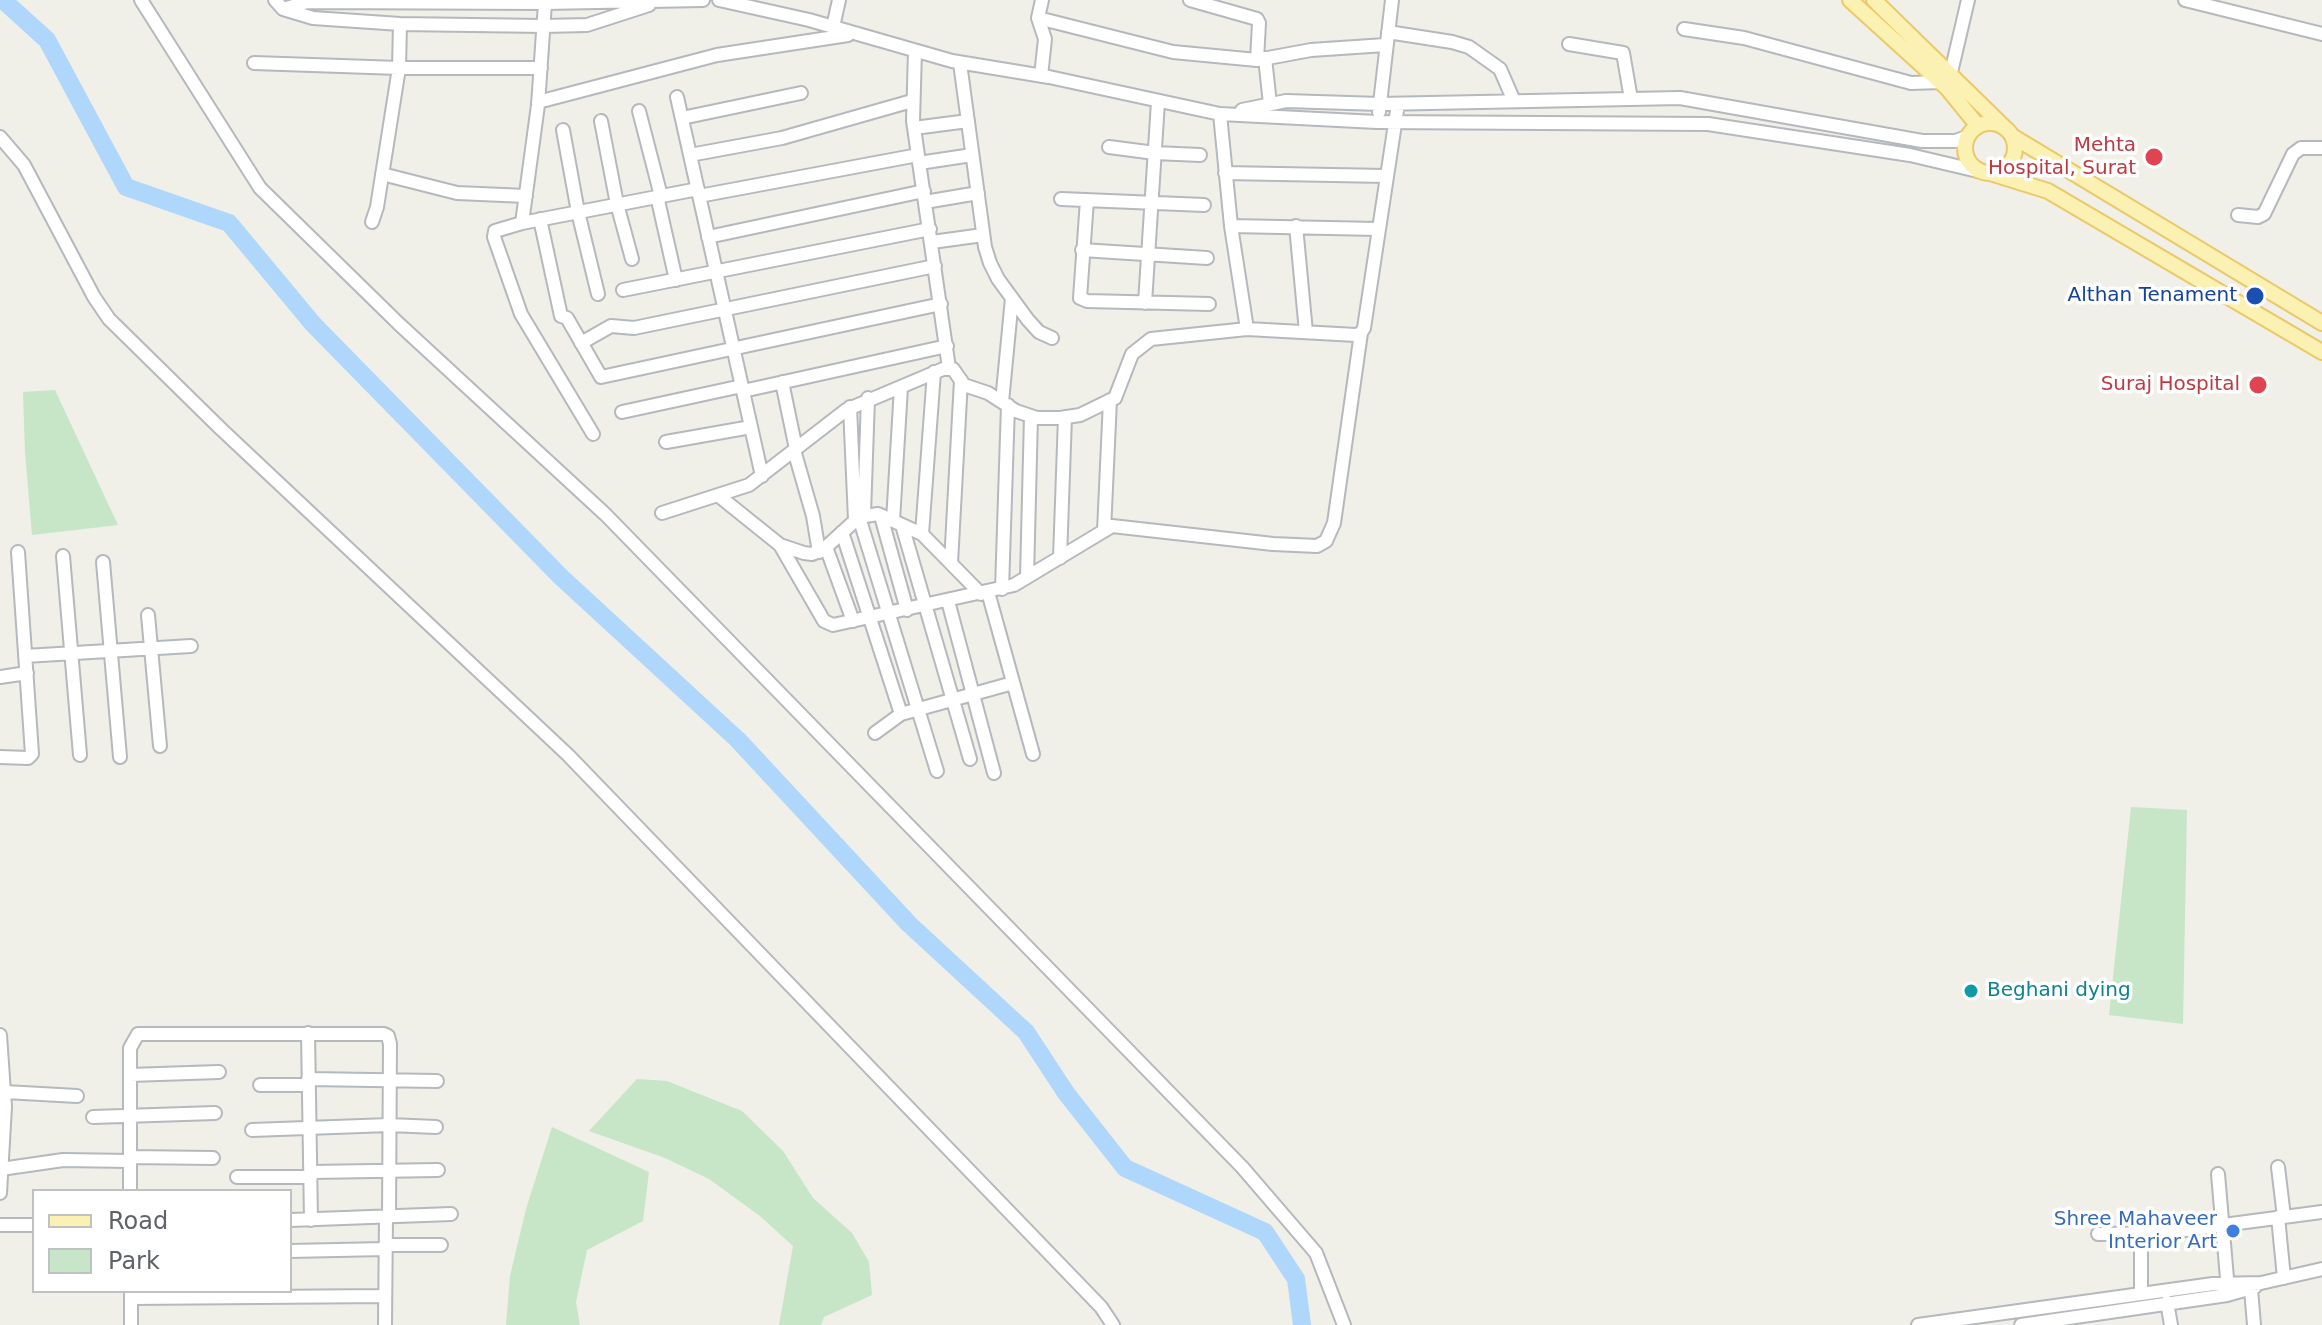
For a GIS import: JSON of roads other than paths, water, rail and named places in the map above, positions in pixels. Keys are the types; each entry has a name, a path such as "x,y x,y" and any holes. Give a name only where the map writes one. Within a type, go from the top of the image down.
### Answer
{"main road":[{"path":"1850,0 2010,133 2014,152 2011,160 1999,171 1986,172"},
{"path":"1874,0 1946,81 1978,126"},
{"path":"2322,323 1993,123 1978,126 1967,137 1965,153 1968,161 1986,172 2048,191 2322,352"}],"street":[{"path":"279,5 299,2 703,0"},
{"path":"719,0 833,27 960,63 1041,76 1220,114 1377,122 1708,124 1910,155 1986,172"},
{"path":"833,27 839,0"},
{"path":"1041,76 1045,39 1038,18 1042,0"},
{"path":"1190,0 1257,19 1270,104"},
{"path":"1377,122 1392,0"},
{"path":"1684,29 1744,38 1911,83 1946,81 1968,0"},
{"path":"2185,0 2212,3 2322,34"},
{"path":"279,5 313,18 400,24 544,26 587,25 660,1"},
{"path":"143,3 260,188 399,324 606,515 1242,1167 1316,1253 1344,1325"},
{"path":"522,223 538,102 545,3"},
{"path":"1038,18 1173,52 1261,59 1386,38 1452,42 1469,47 1500,69 1514,101"},
{"path":"372,222 399,68 400,24"},
{"path":"538,102 717,55 855,34"},
{"path":"1569,44 1623,53 1631,99"},
{"path":"915,51 914,128 949,368"},
{"path":"254,63 399,68 541,68"},
{"path":"960,63 983,235 990,263 1039,332 1052,338"},
{"path":"682,118 801,93"},
{"path":"677,97 762,476"},
{"path":"1220,114 1286,101 1398,104 1680,98 1922,141 1955,141 1967,137"},
{"path":"690,155 782,138 912,101"},
{"path":"1145,303 1158,102"},
{"path":"780,545 826,624 833,625 1002,589 1112,526 1306,547 1326,541 1334,523 1398,104"},
{"path":"639,111 676,280"},
{"path":"1220,114 1231,226 1247,329"},
{"path":"601,121 617,204 632,259"},
{"path":"914,128 968,121"},
{"path":"563,130 578,212 598,294"},
{"path":"0,137 24,165 94,297 109,319 221,429 568,755 1090,1295 1113,1325"},
{"path":"1109,147 1200,155"},
{"path":"2238,215 2258,217 2264,214 2293,154 2301,148 2322,148"},
{"path":"593,434 521,314 494,237 498,228 659,196 919,159 972,155"},
{"path":"1225,173 1386,176"},
{"path":"382,174 457,193 526,196"},
{"path":"708,237 924,196 978,193"},
{"path":"1061,199 1204,205"},
{"path":"1087,200 1080,298 1087,301 1209,304"},
{"path":"540,219 561,316 567,318 601,377 941,304"},
{"path":"1231,226 1378,229"},
{"path":"1296,226 1306,332"},
{"path":"623,290 931,236 983,235"},
{"path":"1082,250 1207,258"},
{"path":"581,343 611,326 634,328 935,266"},
{"path":"1002,589 1005,404 1012,298"},
{"path":"662,513 741,489 850,407 949,368 964,385 988,393 1031,416 1065,417 1080,415 1115,398 1132,354 1151,339 1247,329 1361,333"},
{"path":"622,412 782,382 947,346"},
{"path":"922,534 934,372"},
{"path":"951,563 961,380"},
{"path":"782,382 795,449 822,550 853,621"},
{"path":"901,387 892,521 907,610"},
{"path":"719,496 780,545 804,553 822,550 859,517 868,398"},
{"path":"1104,531 1110,400"},
{"path":"850,407 859,517 937,771"},
{"path":"1027,577 1031,416"},
{"path":"1060,558 1065,417"},
{"path":"666,442 751,427"},
{"path":"859,517 892,521 922,534 984,593 1033,754"},
{"path":"892,521 927,605 970,759"},
{"path":"842,532 901,714"},
{"path":"0,757 28,758 32,754 18,552"},
{"path":"63,556 80,755"},
{"path":"103,562 120,757"},
{"path":"948,601 994,773"},
{"path":"148,615 160,746"},
{"path":"25,656 191,646"},
{"path":"0,677 27,673"},
{"path":"875,733 901,714 1013,683"},
{"path":"308,1033 311,1220"},
{"path":"130,1189 130,1048 138,1034 388,1036 389,1171 385,1325"},
{"path":"0,1035 5,1092 0,1193"},
{"path":"130,1075 219,1072"},
{"path":"260,1085 437,1081"},
{"path":"5,1092 77,1096"},
{"path":"93,1117 215,1113"},
{"path":"252,1130 389,1125 436,1127"},
{"path":"1,1169 63,1160 213,1158"},
{"path":"2278,1167 2284,1278"},
{"path":"237,1177 438,1170"},
{"path":"2218,1174 2228,1289"},
{"path":"2098,1234 2223,1225 2322,1212"},
{"path":"292,1220 451,1214"},
{"path":"0,1225 32,1225"},
{"path":"2141,1233 2141,1293"},
{"path":"292,1251 441,1245"},
{"path":"1918,1325 1982,1320 2141,1293 2256,1286 2322,1269"},
{"path":"2254,1325 2256,1286"},
{"path":"2021,1325 2088,1320 2228,1289"},
{"path":"131,1325 131,1295 385,1296"},
{"path":"2086,1300 2088,1320"},
{"path":"2167,1302 2171,1325"}],"waterway":[{"path":"3,0 47,40 126,187 229,223 313,324 561,577 738,740 909,924 1026,1032 1066,1093 1125,1168 1265,1232 1296,1279 1302,1325"}],"place":[{"name":"Mehta Hospital, Surat","path":"2154,157"},
{"name":"Althan Tenament","path":"2255,296"},
{"name":"Suraj Hospital","path":"2258,385"},
{"name":"Beghani dying","path":"1971,991"},
{"name":"Shree Mahaveer Interior Art","path":"2233,1231"}]}
